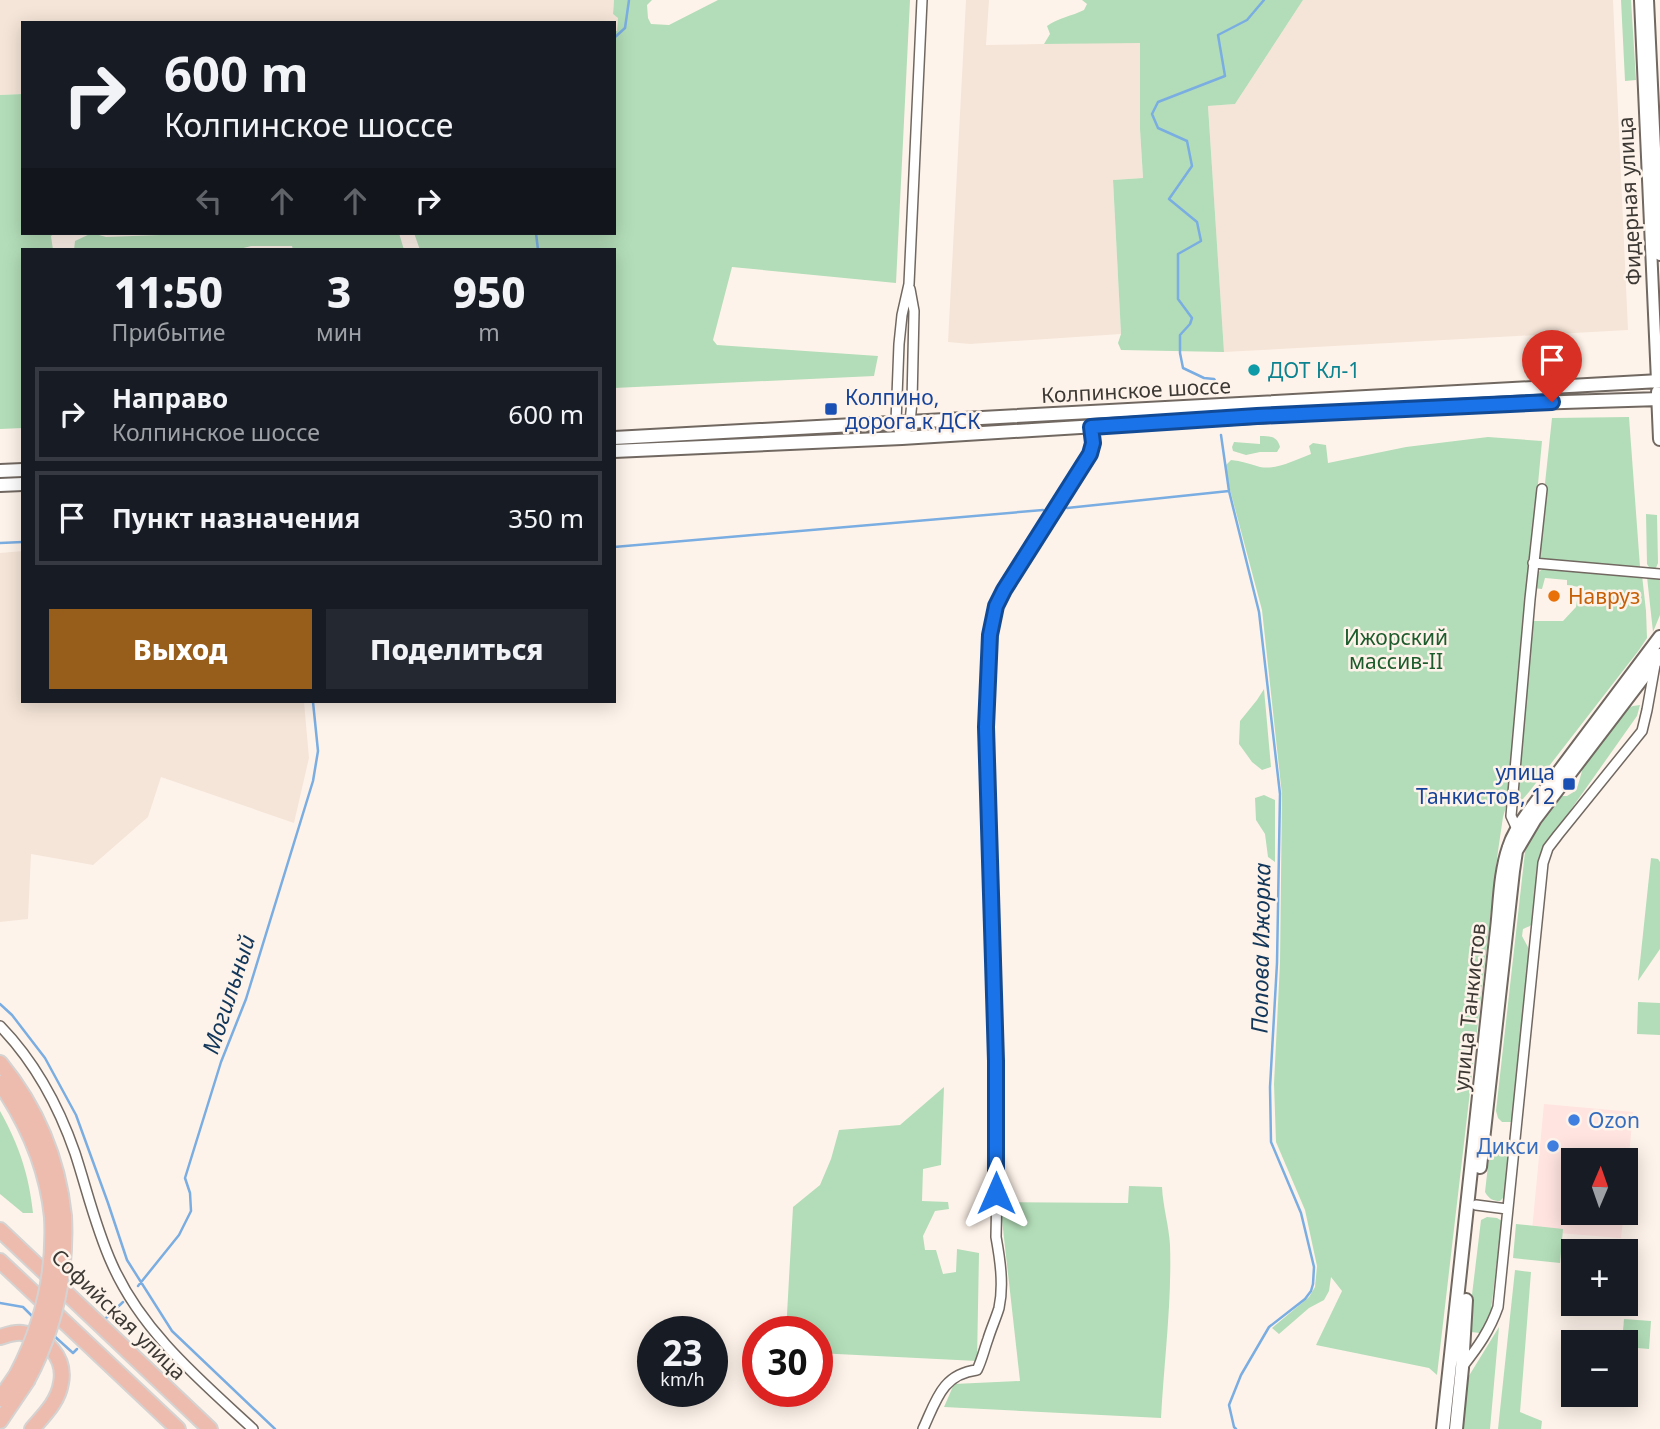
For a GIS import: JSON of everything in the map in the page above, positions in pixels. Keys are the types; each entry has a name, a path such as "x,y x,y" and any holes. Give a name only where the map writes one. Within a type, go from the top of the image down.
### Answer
{"main road":[{"name":"Фидерная улица","path":"1659,381 1659,399"},
{"name":"Колпинское шоссе","path":"616,438 1659,381"},
{"name":"Колпинское шоссе","path":"616,451 902,438 1499,404 1659,399"},
{"path":"1659,399 1660,439"},
{"path":"0,471 21,470"},
{"path":"0,485 21,484"},
{"name":"улица Танкистов","path":"1456,1429 1472,1205 1470,1146 1503,876 1509,848 1517,829 1660,637"},
{"name":"улица Танкистов","path":"1443,1429 1516,851 1535,819 1658,658"},
{"path":"0,1063 22,1093 41,1129 57,1174 58,1217 46,1298 22,1378 0,1421"},
{"path":"0,1083 21,1115 39,1157 58,1217"},
{"name":"Софийская улица","path":"0,1230 210,1429"},
{"name":"Софийская улица","path":"0,1261 178,1429"},
{"path":"0,1337 21,1333 33,1336 53,1350 62,1369 59,1393 53,1405 32,1429"},
{"path":"0,1399 22,1378"}],"street":[{"path":"902,438 896,422 900,334 909,284 922,0"},
{"name":"Фидерная улица","path":"1640,0 1647,86 1659,381"},
{"name":"Фидерная улица","path":"1647,86 1648,0"},
{"name":"Фидерная улица","path":"1652,193 1660,255"},
{"path":"902,438 910,422 914,311 909,284"},
{"path":"923,1429 943,1388 952,1378 966,1371 977,1370 999,1307 1001,1284 996,1237 996,1061 986,727 992,618 1004,590 1090,454 1093,443 1091,427"},
{"path":"1517,829 1511,817 1542,489"},
{"path":"1533,563 1660,574"},
{"path":"1462,1368 1482,1343 1497,1307 1543,863 1548,848 1642,732 1658,658"},
{"path":"0,1026 30,1062 54,1104 75,1154 103,1242 134,1305 167,1347 253,1429"},
{"path":"1472,1205 1507,1209"}],"shaded area":[{"path":"0,0 614,0 613,14 618,17 617,31 616,21 21,21 21,94 0,95"},
{"path":"966,0 989,0 986,45 1140,42 1143,178 1113,180 1121,334 970,344 948,342"},
{"path":"1303,0 1613,0 1628,330 1224,352 1208,106 1235,104"},
{"path":"21,551 21,703 304,703 309,758 294,823 161,777 148,817 93,865 31,854 28,919 0,922 0,553"},
{"path":"1544,1104 1633,1112 1630,1148 1561,1148 1561,1225 1623,1225 1621,1238 1532,1231"}],"green space":[{"path":"614,0 652,0 647,5 651,24 669,25 718,0 910,0 896,283 732,267 713,340 717,345 878,356 874,376 616,388 616,248 419,248 415,235 616,235 618,18 613,14"},
{"path":"1082,0 1303,0 1235,104 1208,106 1224,352 1121,350 1118,343 1121,334 1113,180 1143,178 1140,43 1044,44 1050,34 1047,26 1084,10 1087,4"},
{"path":"1621,0 1631,0 1636,80 1625,81"},
{"path":"21,94 21,235 52,235 53,248 21,248 21,428 0,429 0,95"},
{"path":"88,235 400,235 403,248 74,248 75,241"},
{"path":"1629,417 1640,567 1537,558 1552,418"},
{"path":"1260,436 1275,439 1280,447 1277,452 1246,455 1233,451 1234,442 1260,444"},
{"name":"Ижорский массив-II","path":"1488,437 1542,441 1509,796 1498,851 1437,1375 1429,1368 1316,1345 1342,1291 1331,1277 1329,1291 1324,1300 1309,1308 1279,1334 1272,1328 1309,1297 1315,1287 1317,1266 1305,1210 1276,1142 1274,1084 1280,963 1282,795 1262,610 1229,486 1226,465 1231,460 1266,468 1279,466 1311,454 1309,446 1313,443 1326,445 1328,463 1406,447"},
{"path":"1646,514 1657,515 1658,563 1656,568 1650,569 1647,564"},
{"path":"1546,566 1642,575 1647,638 1513,810 1532,621 1563,621 1576,607 1579,587 1567,585 1567,580 1545,578 1542,589 1533,588 1535,575"},
{"path":"1647,577 1660,577 1660,615 1653,632"},
{"path":"1264,689 1271,767 1262,770 1252,762 1239,744 1240,721"},
{"path":"1640,705 1637,716 1548,842 1534,921 1523,929 1522,936 1529,949 1515,1116 1512,1122 1502,1122 1496,1111 1525,852 1555,801 1575,791 1584,764 1628,708"},
{"path":"1264,795 1275,800 1275,862 1268,857 1265,834 1256,820 1255,798"},
{"path":"1651,858 1660,862 1660,949 1638,981"},
{"path":"1638,1002 1660,1003 1660,1035 1637,1034"},
{"path":"944,1087 941,1165 923,1169 922,1201 948,1202 949,1209 935,1211 923,1236 925,1250 936,1250 943,1274 956,1272 957,1249 979,1253 977,1361 833,1354 833,1316 787,1316 793,1207 820,1185 839,1130 900,1125"},
{"path":"0,1111 22,1160 33,1213 23,1213 0,1194"},
{"path":"1490,1148 1509,1150 1505,1196 1500,1201 1491,1199 1485,1192"},
{"path":"1129,1186 1162,1187 1170,1245 1170,1288 1161,1418 944,1407 954,1384 1020,1381 1000,1202 1128,1203"},
{"path":"1487,1217 1502,1221 1491,1310 1480,1333 1471,1332 1468,1328 1481,1220"},
{"path":"1516,1224 1563,1229 1560,1263 1513,1258"},
{"path":"1515,1270 1531,1272 1520,1412 1542,1421 1541,1429 1498,1429"},
{"path":"1624,1319 1651,1321 1649,1349 1638,1348 1638,1330 1623,1330"},
{"path":"1499,1327 1490,1429 1462,1429 1467,1379"}],"waterway":[{"name":"Могильный","path":"616,36 625,28 629,0"},
{"name":"Попова Ижорка","path":"1218,385 1214,379 1204,378 1183,368 1180,335 1192,318 1178,299 1178,254 1201,241 1197,222 1169,199 1192,166 1187,141 1158,128 1152,114 1158,102 1225,76 1218,35 1247,20 1264,0"},
{"name":"Могильный","path":"536,235 538,248"},
{"name":"Попова Ижорка","path":"1221,435 1229,491 1259,612 1280,794 1277,963 1270,1087 1271,1142 1301,1213 1314,1267 1311,1291 1305,1299 1269,1327 1241,1375 1229,1405 1236,1429"},
{"path":"1067,508 1229,491"},
{"path":"616,547 1043,510"},
{"path":"0,543 21,542"},
{"name":"Могильный","path":"138,1286 179,1235 191,1211 190,1193 185,1178 221,1062 246,999 313,781 318,751 313,703"},
{"path":"0,1004 12,1015 45,1058 76,1115 127,1260 172,1331 275,1429"},
{"path":"105,1319 123,1302"},
{"path":"0,1303 23,1307 34,1318"},
{"path":"52,1334 73,1353 77,1349"}],"place":[{"name":"ДОТ Кл-1","path":"1254,370"},
{"name":"Колпино, дорога к ДСК","path":"831,409"},
{"name":"Навруз","path":"1554,596"},
{"name":"улица Танкистов, 12","path":"1569,784"},
{"name":"Ozon","path":"1574,1120"},
{"name":"Дикси","path":"1553,1146"}],"route":[{"path":"996,1193 996,1061 986,727 992,618 1004,590 1090,454 1093,443 1091,427 1552,402"}]}
